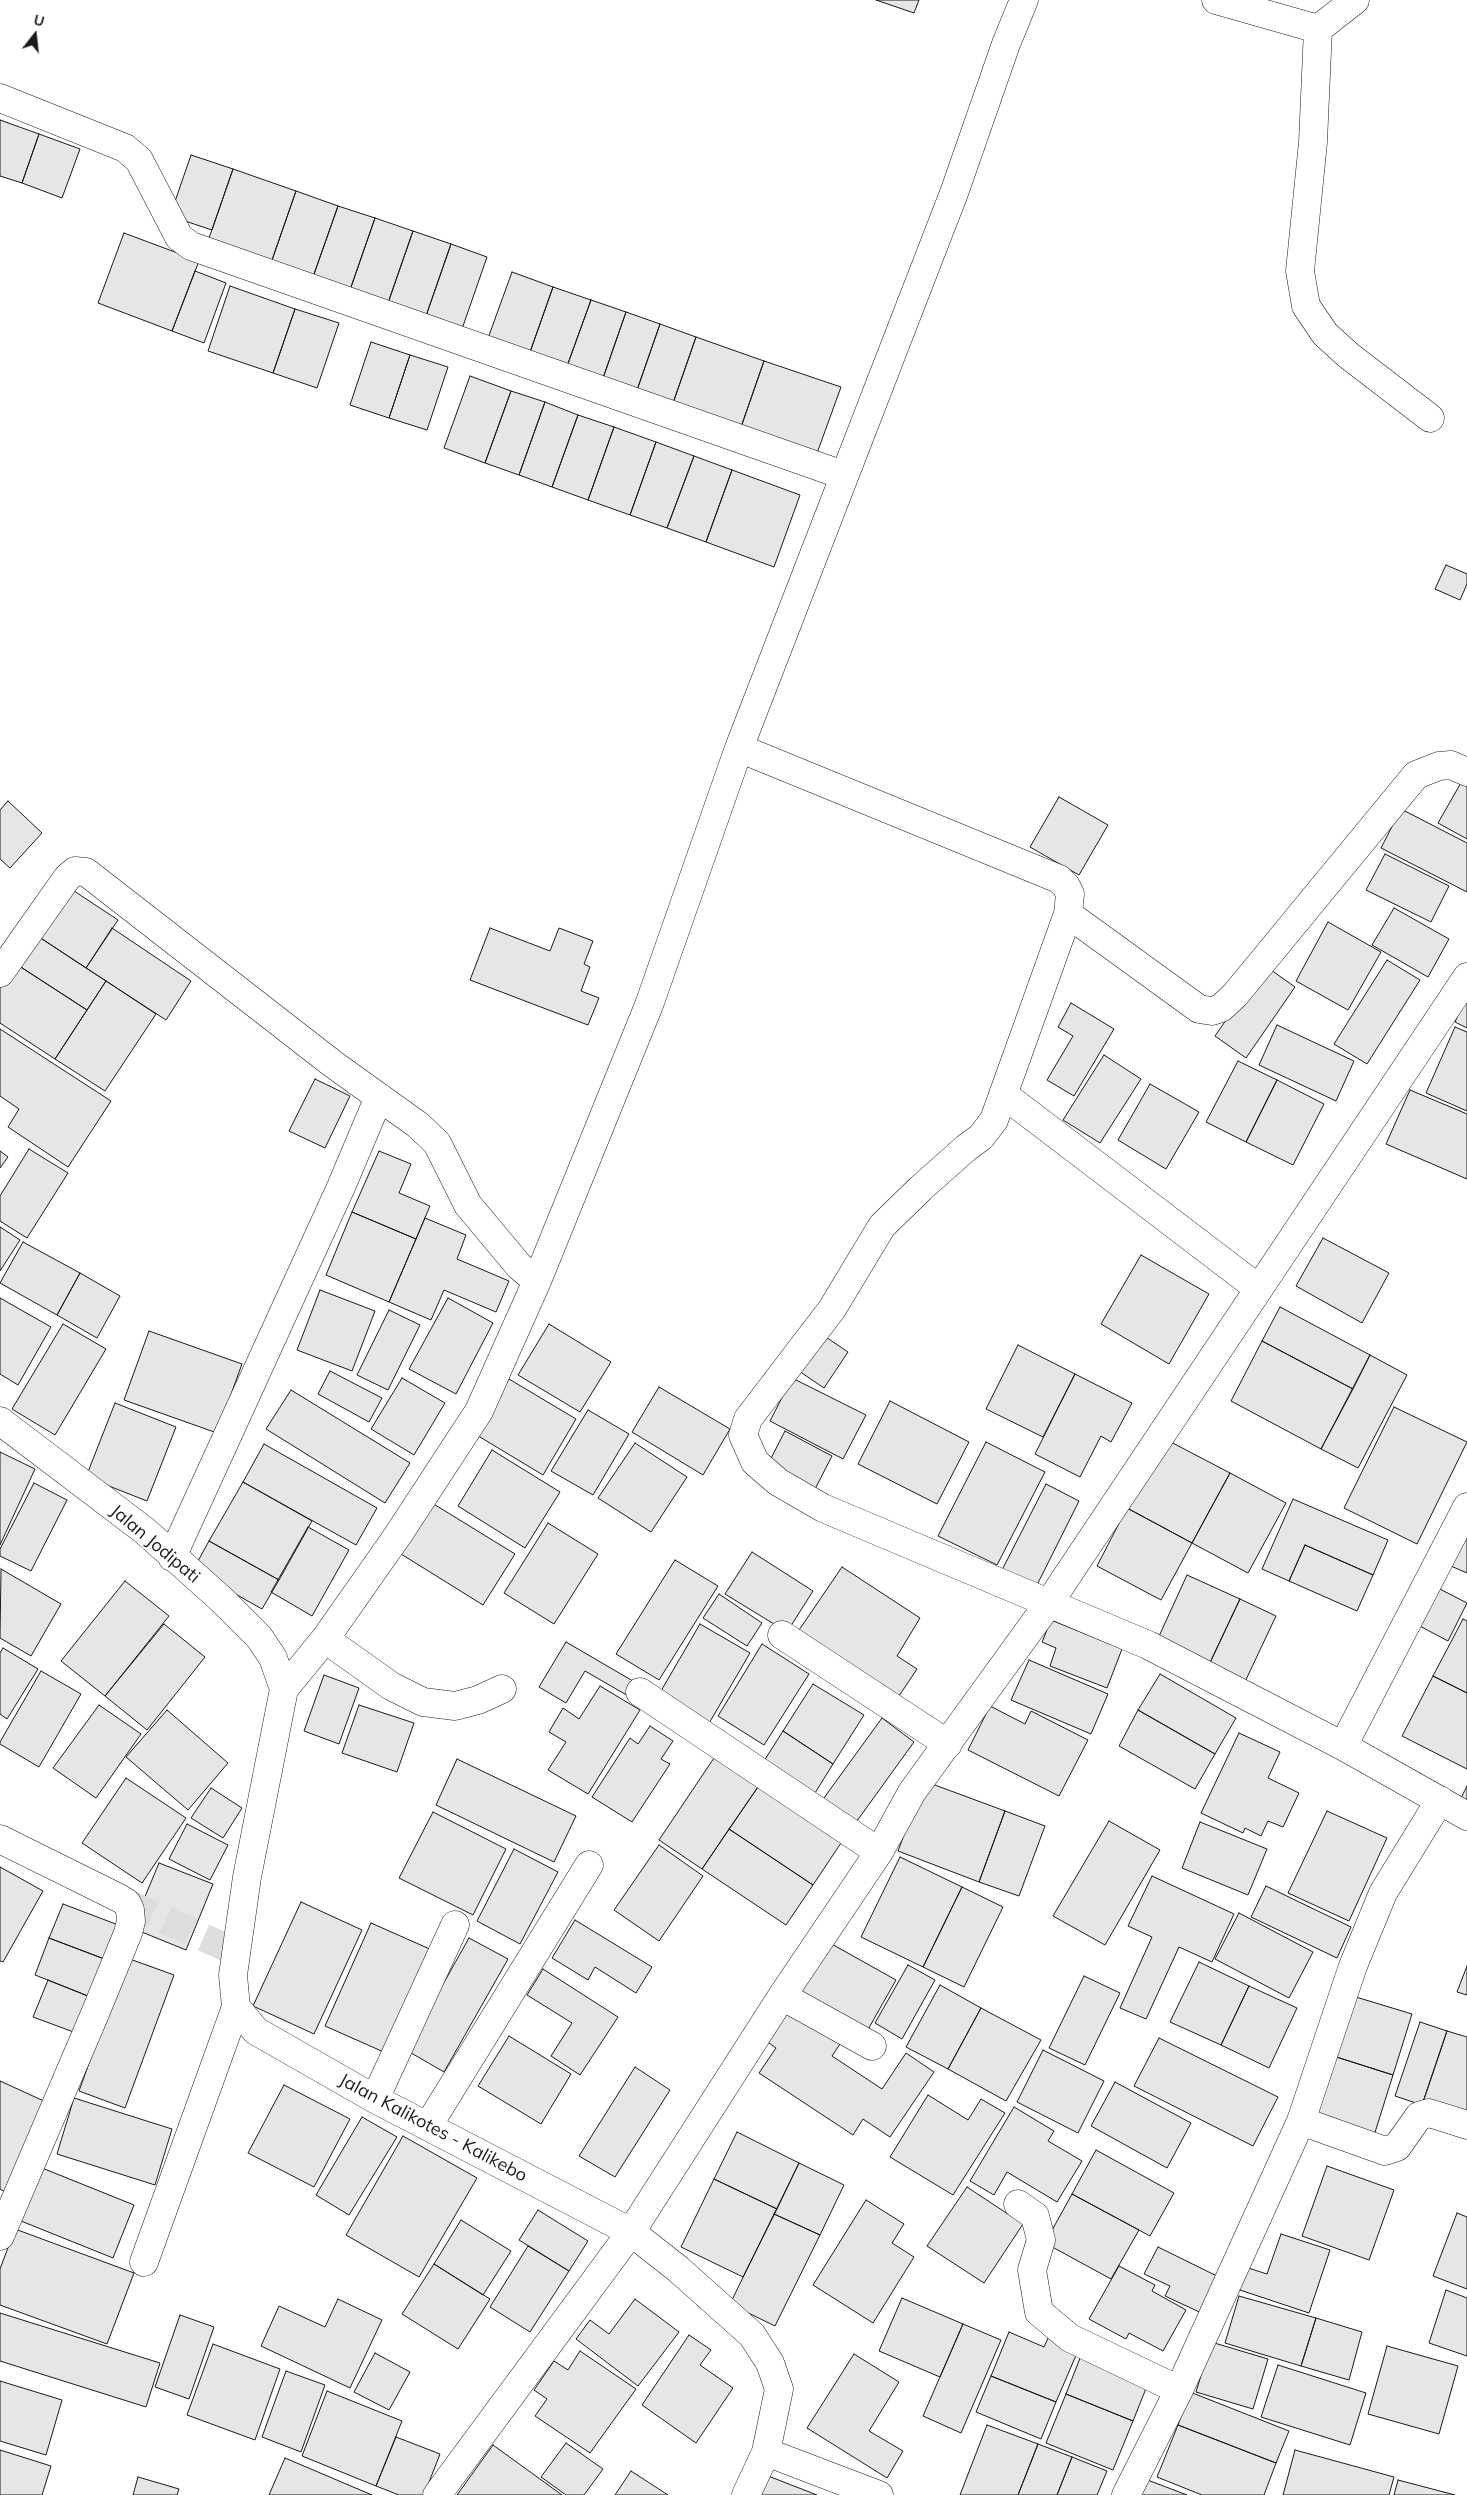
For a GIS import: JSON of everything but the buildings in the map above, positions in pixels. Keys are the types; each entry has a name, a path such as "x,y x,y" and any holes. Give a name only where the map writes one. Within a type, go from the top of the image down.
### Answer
{"street":[{"path":"144,2262 236,2007 233,1975 247,1877 284,1689 325,1639 398,1535 479,1411 537,1281 649,1005 739,748 843,475 954,193 1006,44 1024,0"},
{"path":"1216,0 1318,29"},
{"path":"1354,0 1318,29 1313,142 1300,270 1306,306 1325,334 1348,355 1430,418"},
{"path":"0,98 125,148 139,160 179,237 191,246 843,475"},
{"path":"739,748 1059,879 1066,886 1070,894 1068,914 994,1120 981,1137 921,1188 882,1226 832,1309 748,1419 744,1435 755,1462 778,1482 824,1508 1148,1645 1343,1746 1467,1816"},
{"path":"1068,914 1199,1009 1212,1011 1220,1008 1235,995 1416,775 1438,766 1451,765 1467,772"},
{"path":"0,973 68,878 75,871 83,870 333,1064 418,1125 437,1144 468,1205 519,1266 537,1281"},
{"path":"437,2495 630,2232 782,1996 879,1852 912,1792 1049,1603 1467,977"},
{"path":"1003,1094 1259,1289"},
{"path":"172,1557 341,1187 379,1097"},
{"name":"Jalan Jodipati","path":"0,1421 145,1531 222,1600 259,1637 273,1658 284,1689"},
{"path":"1343,1746 1467,1507"},
{"path":"782,1635 948,1744"},
{"path":"325,1639 391,1686 423,1702 455,1706 478,1700 502,1689"},
{"path":"640,1692 879,1852"},
{"path":"1126,2495 1179,2390 1301,2121 1353,1966 1383,1893 1440,1800"},
{"path":"0,1839 119,1898 126,1903 130,1910 131,1921 128,1933 98,2006 0,2236"},
{"path":"428,2126 589,1865"},
{"path":"376,2098 455,1925"},
{"path":"782,1996 872,2046"},
{"name":"Jalan Kalikotes - Kalikebo","path":"236,2007 256,2031 428,2126 630,2232 678,2269 752,2335 770,2363 779,2390 766,2452 746,2495"},
{"path":"1301,2121 1385,2151 1397,2147 1419,2116 1429,2113 1467,2125"},
{"path":"1018,2204 1035,2216 1040,2240 1032,2270 1039,2312 1070,2338 1179,2390"},
{"path":"766,2452 879,2495"}],"tunnel":[{"path":"127,1903 236,1952"}]}
